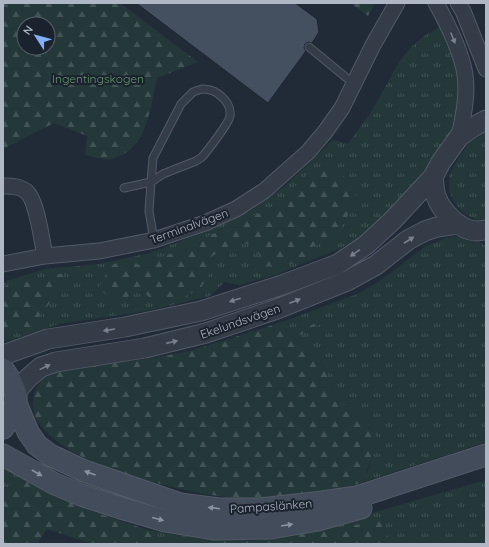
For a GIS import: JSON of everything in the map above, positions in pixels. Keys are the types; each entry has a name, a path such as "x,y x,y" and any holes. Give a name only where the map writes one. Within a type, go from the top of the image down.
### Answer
{"main road":[{"path":"3,369 10,380 16,398"},
{"name":"Ekelundsvägen","path":"3,428 12,415 16,398"},
{"name":"Pampaslänken","path":"16,398 28,432 37,445 50,455 84,471 173,501 219,509 260,509 357,497 480,464"},
{"name":"Pampaslänken","path":"3,455 55,484 81,494 165,521 214,529 271,528 318,520 388,500 480,464"}],"street":[{"name":"Terminalvägen","path":"3,264 44,256 99,251 154,240 204,223 236,209 264,191 308,152 325,132 342,108 373,45 398,3"},
{"path":"436,3 445,20 462,63 465,75 466,88 464,112 459,137"},
{"path":"458,3 463,11 486,69"},
{"path":"459,137 486,120"},
{"name":"Ekelundsvägen","path":"3,355 48,339 125,327 201,311 282,285 338,264 366,245 412,201 433,177 459,137"},
{"path":"433,177 436,196 448,214 458,224 483,233"},
{"path":"3,186 15,186 27,192 32,200 44,256"},
{"name":"Ekelundsvägen","path":"16,398 28,378 41,368 56,362 145,348 206,333 277,309 347,281 376,265 408,240 425,231 437,227 458,224"}],"lane":[{"path":"309,47 355,84"},
{"path":"124,188 151,182 163,174 196,161 202,157 230,117 230,109 217,92 210,89 202,89 193,92 181,104 153,158 151,182 150,211 154,240"}],"green space":[{"name":"Ingentingskogen","path":"3,3 120,3 198,62 157,78 145,126 140,137 124,154 112,159 102,159 85,155 87,136 54,123 3,149"},
{"path":"350,3 375,3 368,16"},
{"path":"440,27 449,44 460,75 458,104 451,131 410,195 372,230 341,248 275,275 239,285 225,282 210,296 147,311 59,324 12,340 3,341 3,282 45,269 99,264 150,253 212,229 250,211 285,186 333,140 348,144 373,109 398,64 410,48 424,36"},
{"path":"486,132 486,219 477,220 465,214 456,205 449,191 449,176 468,144"},
{"path":"314,168 337,168 358,199 342,225 340,239 313,246 315,255 290,264 266,266 253,244 234,243 211,257 212,269 201,288 184,297 151,299 138,286 134,295 113,301 99,288 110,266 130,257 138,265 190,247 249,217 283,205 293,188"},
{"path":"461,236 473,239 486,246 486,442 363,482 370,465 361,415 334,400 328,378 318,355 292,339 324,322 291,332 285,321 357,294 377,283 426,246 446,238"},
{"path":"64,273 49,304 31,327 9,334 3,333 3,287"},
{"path":"326,320 293,339 318,355 328,378 334,400 361,415 378,439 363,482 317,494 264,499 226,497 188,491 126,474 89,460 58,442 48,434 35,417 33,407 34,394 40,382 56,371 189,351 285,321 291,332"},
{"path":"3,467 24,480 3,496"},
{"path":"24,480 92,511 148,530 158,544 93,544 47,529 37,544 3,544 3,496"},
{"path":"486,480 486,543 484,544 390,544 391,542 291,535 334,524"},
{"path":"380,521 391,542 390,544 206,544 206,539 249,541"},
{"path":"148,530 206,539 206,544 158,544"}],"building":[{"path":"136,3 295,3 317,19 319,32 312,43 308,42 305,44 304,48 306,51 268,103"}]}
